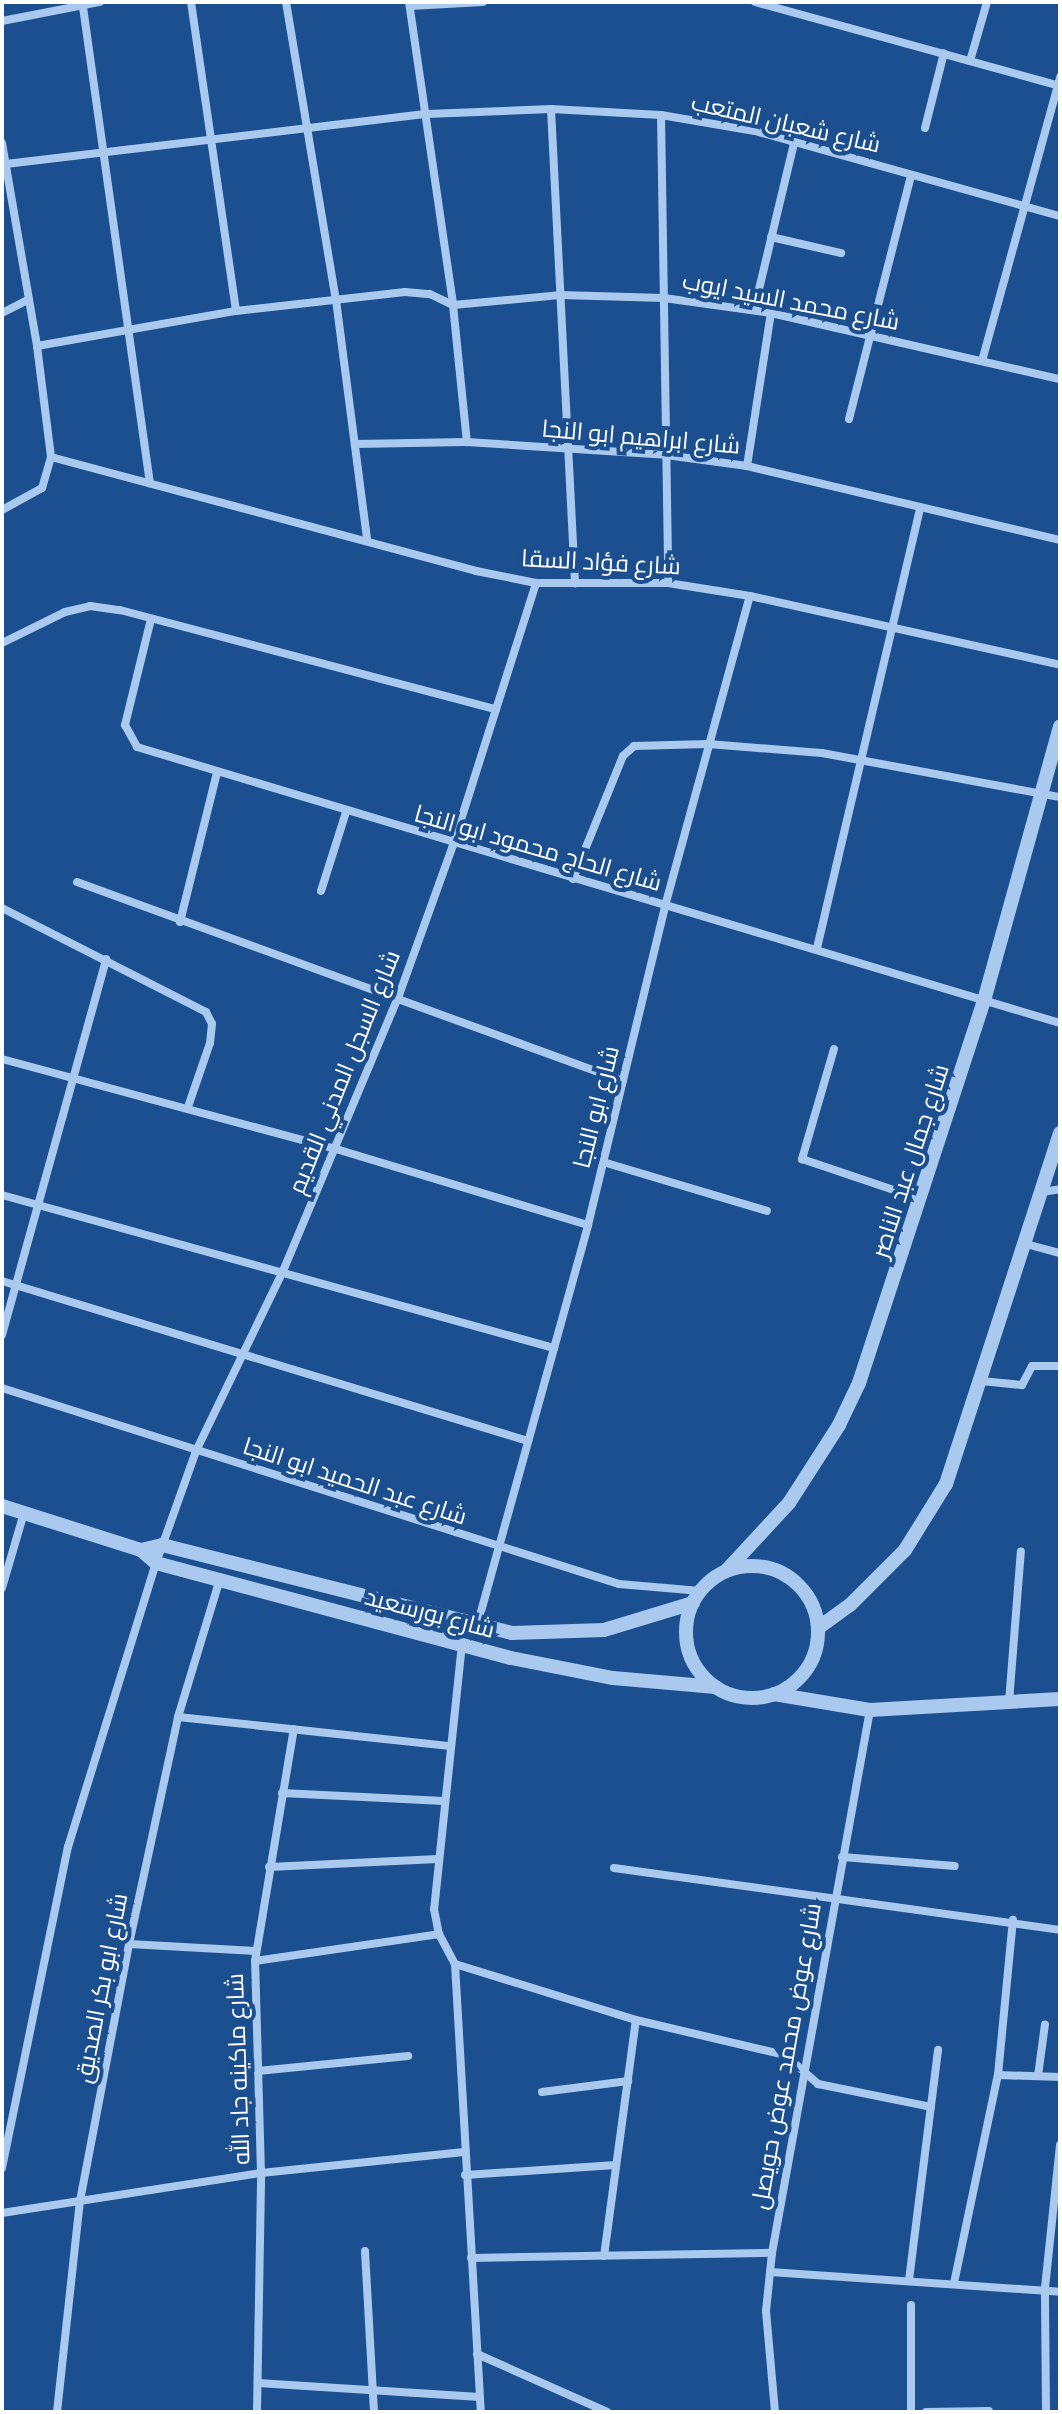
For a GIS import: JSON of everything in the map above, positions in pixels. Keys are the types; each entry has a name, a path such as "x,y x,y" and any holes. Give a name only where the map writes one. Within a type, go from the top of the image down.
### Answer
{"street":[{"path":"2,21 100,2"},
{"path":"191,2 236,311"},
{"path":"286,2 336,300 367,538"},
{"path":"467,442 453,305 409,4 483,2"},
{"path":"755,2 790,5 970,61 1059,83 982,361"},
{"path":"970,61 987,2"},
{"path":"83,7 150,483"},
{"path":"925,128 944,53"},
{"path":"551,109 575,583"},
{"name":"شارع شعبان المتعب","path":"6,164 427,114 551,109 661,115 794,143 1060,216"},
{"path":"661,115 668,583"},
{"path":"2,143 5,182 37,346 51,457 42,488 2,510"},
{"path":"754,310 794,143"},
{"path":"849,419 911,175"},
{"path":"771,237 841,253"},
{"name":"شارع محمد السيد ايوب","path":"37,346 236,311 417,292 453,305 560,295 664,298 771,313 1060,379"},
{"path":"2,313 29,299"},
{"path":"747,466 771,313"},
{"name":"شارع ابراهيم ابو النجا","path":"355,444 467,442 666,455 747,466 920,510 1060,540"},
{"name":"شارع فؤاد السقا","path":"51,457 367,538 433,561 536,583 668,583 750,596 1060,665"},
{"path":"817,948 920,510"},
{"name":"شارع السجل المدني القديم","path":"156,1563 196,1451 283,1271 398,998 453,845 536,583"},
{"name":"شارع ابو النجا","path":"477,1627 588,1225 665,906 750,596"},
{"path":"2,643 65,612 90,606 496,709"},
{"name":"شارع الحاج محمود ابو النجا","path":"151,619 125,725 127,738 137,747 453,845 985,997 1060,1023"},
{"name":"شارع جمال عبد الناصر","path":"726,1571 789,1503 839,1425 876,1339 985,997 1060,726"},
{"path":"573,879 623,756 634,746 708,744 862,759 1060,797"},
{"path":"180,922 217,772"},
{"path":"321,891 346,812"},
{"path":"77,882 623,1081"},
{"path":"2,908 195,1003 212,1024 188,1107"},
{"path":"2,1335 106,959"},
{"path":"834,1049 802,1159 920,1199"},
{"path":"2,1059 188,1107 588,1225"},
{"path":"818,1628 879,1579 927,1518 946,1484 1060,1133"},
{"path":"603,1162 767,1211"},
{"path":"1042,1192 1060,1189"},
{"path":"2,1195 554,1348"},
{"path":"1026,1244 1060,1253"},
{"path":"2,1281 242,1351 528,1441"},
{"path":"981,1381 1022,1385 1032,1366 1060,1366"},
{"name":"شارع عبد الحميد ابو النجا","path":"2,1388 499,1549 619,1584 697,1597"},
{"name":"شارع بورسعيد","path":"2,1506 141,1550 156,1563 462,1644 613,1678 716,1687"},
{"path":"2,1588 24,1513"},
{"name":"شارع بورسعيد","path":"141,1550 162,1545 477,1627 558,1635 604,1630 697,1597"},
{"path":"1009,1702 1021,1551"},
{"path":"2,2168 68,1847 156,1563"},
{"path":"774,1694 790,1686 811,1661 818,1628 809,1597 787,1575 757,1566 726,1571 697,1597 688,1649 716,1687 747,1698 774,1694 870,1710 1060,1699"},
{"name":"شارع ابو بكر الصديق","path":"57,2412 80,2201 129,1944 178,1717 220,1579"},
{"path":"462,1644 434,1909 439,1934 455,1964 481,2412"},
{"name":"شارع عوض محمد عوض حويصل","path":"775,2412 766,2311 772,2253 801,2071 870,1710"},
{"path":"178,1717 450,1746"},
{"name":"شارع ماكينه جاد الله","path":"257,2412 261,2173 255,1961 294,1729"},
{"path":"282,1793 444,1801"},
{"path":"842,1857 955,1866"},
{"path":"269,1867 438,1859"},
{"path":"614,1868 835,1900 1013,1920 1060,1930"},
{"path":"954,2283 998,2075 1013,1920"},
{"path":"255,1961 439,1934"},
{"path":"129,1944 256,1951"},
{"path":"455,1964 636,2020 774,2051 818,2084 931,2107"},
{"path":"604,2256 636,2020"},
{"path":"1038,2076 1045,2024"},
{"path":"909,2280 938,2050"},
{"path":"258,2071 408,2056"},
{"path":"998,2075 1060,2077"},
{"path":"542,2092 628,2081"},
{"path":"1046,2412 1045,2288 1056,2232 1060,2145"},
{"path":"2,2213 261,2173 464,2152"},
{"path":"465,2175 616,2165"},
{"path":"365,2251 374,2412"},
{"path":"471,2258 772,2253"},
{"path":"770,2272 1045,2288 1060,2292"},
{"path":"911,2305 911,2412"},
{"path":"477,2354 607,2412"},
{"path":"258,2383 480,2397"},
{"path":"926,2412 989,2411"}]}
